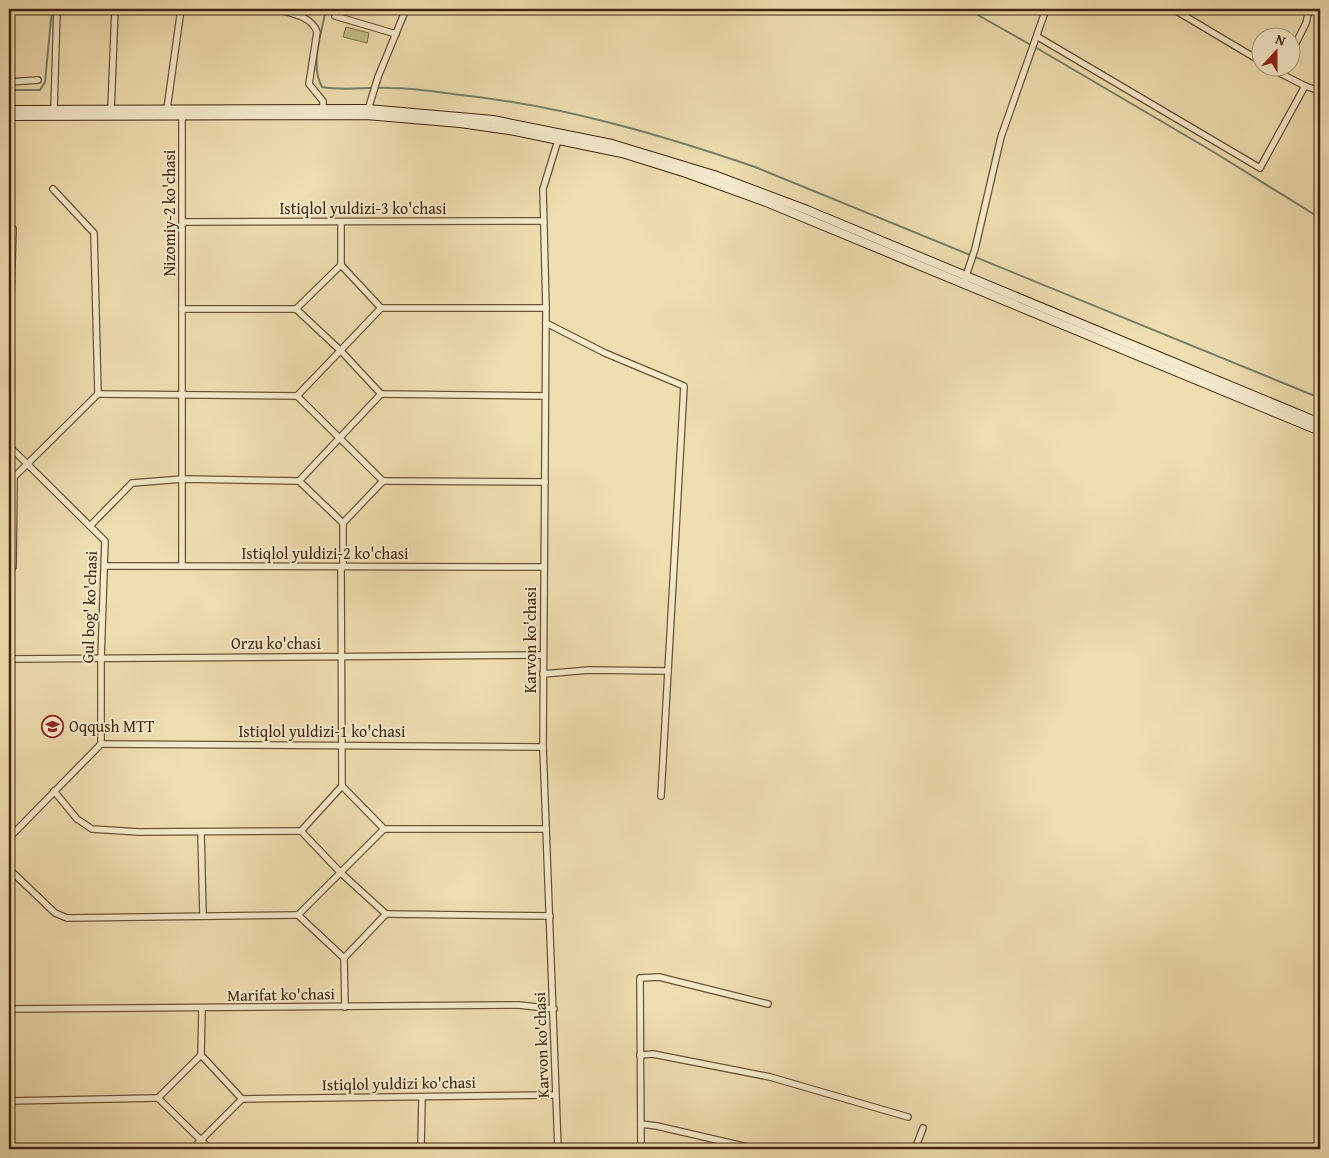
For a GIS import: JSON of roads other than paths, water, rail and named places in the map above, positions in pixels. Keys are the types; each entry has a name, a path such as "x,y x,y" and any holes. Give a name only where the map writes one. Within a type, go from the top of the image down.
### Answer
{"main road":[{"path":"9,110 323,110 367,112 560,136 686,173 766,202 1320,423"},
{"path":"9,116 182,116 367,112"},
{"path":"965,281 1320,431"}],"street":[{"path":"54,110 57,9"},
{"path":"111,110 115,9"},
{"path":"167,110 181,9"},
{"path":"275,9 310,21 315,26 317,32 309,84 324,102 323,110"},
{"path":"367,112 378,76 406,9"},
{"path":"965,281 975,249 1001,137 1046,9"},
{"path":"1173,9 1252,56"},
{"path":"1302,31 1309,9"},
{"path":"335,16 396,34"},
{"path":"1037,38 1260,168 1304,86"},
{"path":"1292,78 1304,86 1320,91"},
{"path":"9,82 38,80"},
{"name":"Nizomiy-2 ko'chasi","path":"182,116 182,565"},
{"name":"Karvon ko'chasi","path":"558,1149 543,747 546,308 543,189 560,136"},
{"path":"53,189 94,233 98,394"},
{"name":"Istiqlol yuldizi-3 ko'chasi","path":"183,222 543,221"},
{"path":"341,222 341,265 381,308 546,308"},
{"path":"9,360 12,229"},
{"path":"296,309 341,265"},
{"path":"297,396 381,308"},
{"path":"182,309 296,309 341,351 381,394 545,396"},
{"path":"546,323 606,353 684,386 661,796"},
{"path":"11,569 14,477 98,394 297,396 340,436 383,481 545,482"},
{"path":"299,482 381,394"},
{"name":"Gul bog' ko'chasi","path":"9,446 105,541 101,659 101,744"},
{"path":"90,526 132,483 183,480 299,482 343,523"},
{"path":"301,831 342,786 343,523 383,481"},
{"name":"Istiqlol yuldizi-2 ko'chasi","path":"105,566 544,567"},
{"name":"Orzu ko'chasi","path":"9,659 543,655"},
{"path":"543,674 598,670 668,672"},
{"path":"9,838 101,744"},
{"name":"Istiqlol yuldizi-1 ko'chasi","path":"101,744 543,747"},
{"path":"342,786 384,829"},
{"path":"54,791 77,819 92,829 139,832 301,831 341,873 386,914 550,916"},
{"path":"298,915 384,829 546,829"},
{"path":"201,832 203,916"},
{"path":"9,869 55,913 67,918 298,915 344,958 346,1006"},
{"path":"344,958 386,914"},
{"path":"641,1149 640,978 659,977 768,1004"},
{"name":"Marifat ko'chasi","path":"9,1009 202,1009 519,1005 554,1009"},
{"path":"9,1009 11,1149"},
{"path":"10,1100 158,1098 201,1054 202,1009"},
{"path":"192,1149 242,1099 201,1054"},
{"path":"640,1055 653,1054 770,1077 908,1118"},
{"name":"Istiqlol yuldizi ko'chasi","path":"242,1099 556,1095"},
{"path":"421,1149 422,1097"},
{"path":"158,1098 210,1149"},
{"path":"641,1124 756,1149"},
{"path":"915,1149 923,1128"}],"waterway":[{"path":"9,90 40,90 45,82 52,9"},
{"path":"323,9 325,13 317,60 317,69 322,87 338,89 408,89 499,100 573,114 683,143 755,167 1320,398"},
{"path":"967,9 1031,45"},
{"path":"1035,47 1212,151 1320,218"}],"place":[{"name":"Oqqush MTT","path":"53,726"}]}
